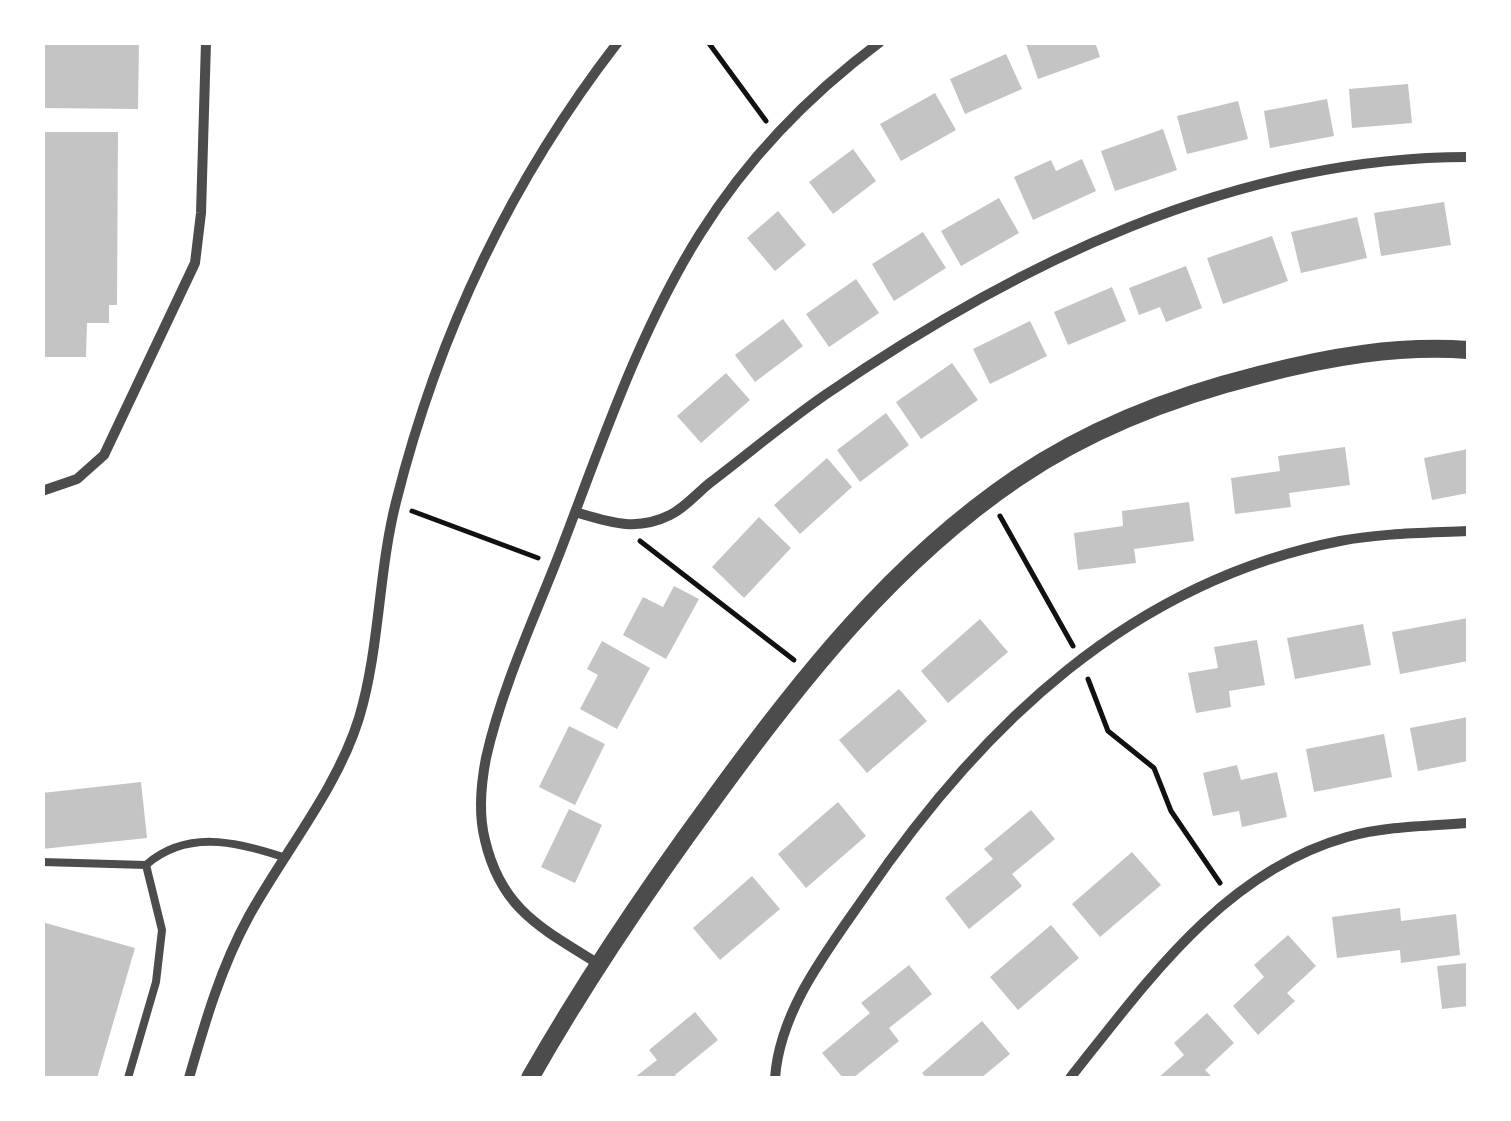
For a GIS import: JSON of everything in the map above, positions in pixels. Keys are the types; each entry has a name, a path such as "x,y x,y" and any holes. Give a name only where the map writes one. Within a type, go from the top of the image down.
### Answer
{"street":[{"path":"42,491 77,479 104,455 195,262 201,213 206,42"},
{"path":"189,1078 210,1002 247,920 335,774 358,720 373,656 396,505 444,348 529,168 618,42"},
{"path":"597,963 538,926 511,902 484,838 480,792 502,699 651,328 699,236 776,135 838,74 880,42"},
{"path":"575,512 620,526 640,526 672,514 812,404 906,340 1015,278 1114,232 1312,171 1397,157 1468,157"},
{"path":"530,1078 597,963 808,671 913,564 990,498 1082,441 1226,383 1308,362 1384,350 1468,350"},
{"path":"776,1078 783,1036 810,976 894,853 960,769 1026,701 1081,660 1172,602 1254,565 1340,541 1468,531"},
{"path":"1070,1078 1177,946 1230,898 1283,866 1346,837 1468,823"}],"lane":[{"path":"42,862 146,865 162,850 186,841 243,845 283,857"},
{"path":"128,1078 156,982 162,930 146,865"}],"path":[{"path":"708,42 776,135"},
{"path":"990,498 1081,660 1108,731 1154,768 1170,811 1230,898"},
{"path":"396,505 555,564"},
{"path":"620,526 808,671"}],"building":[{"path":"42,42 139,42 138,109 42,108"},
{"path":"1095,42 1100,57 1038,79 1026,44"},
{"path":"1006,54 1022,89 965,114 950,79"},
{"path":"1408,84 1412,123 1352,128 1349,89"},
{"path":"935,93 956,130 901,161 880,124"},
{"path":"1327,99 1334,136 1270,148 1264,111"},
{"path":"1238,101 1248,139 1187,154 1177,116"},
{"path":"1163,129 1177,170 1115,191 1101,151"},
{"path":"42,132 118,132 117,305 109,305 109,323 87,323 86,357 42,357"},
{"path":"853,149 876,181 833,214 809,182"},
{"path":"1082,159 1096,191 1033,220 1014,177 1051,160 1056,171"},
{"path":"999,198 1019,233 961,266 941,231"},
{"path":"1444,202 1451,245 1381,256 1374,213"},
{"path":"778,211 806,245 775,271 747,238"},
{"path":"1357,217 1367,258 1301,273 1291,232"},
{"path":"923,232 946,268 894,301 872,264"},
{"path":"1272,236 1288,281 1223,304 1207,258"},
{"path":"1186,266 1202,308 1166,322 1160,307 1139,315 1129,288"},
{"path":"856,279 879,313 829,347 806,314"},
{"path":"1112,287 1126,321 1068,345 1054,312"},
{"path":"783,319 803,346 755,382 735,355"},
{"path":"1030,321 1047,356 990,384 973,349"},
{"path":"952,363 978,400 921,439 896,402"},
{"path":"726,373 750,400 701,443 677,416"},
{"path":"886,413 909,445 860,482 837,450"},
{"path":"1345,447 1350,485 1289,493 1291,507 1235,514 1231,478 1280,471 1278,456"},
{"path":"1468,449 1468,493 1432,500 1424,458"},
{"path":"827,458 852,487 800,534 774,505"},
{"path":"1189,502 1194,541 1134,549 1136,563 1078,570 1074,533 1123,526 1122,511"},
{"path":"759,517 791,548 744,598 712,567"},
{"path":"674,586 699,599 666,659 623,635 643,597 663,607"},
{"path":"1468,618 1468,661 1400,674 1392,632"},
{"path":"980,619 1008,652 948,703 921,671"},
{"path":"1363,624 1371,665 1295,679 1287,638"},
{"path":"1257,640 1265,685 1229,691 1231,707 1196,713 1188,673 1218,668 1214,647"},
{"path":"602,641 650,668 617,729 580,709 598,675 587,669"},
{"path":"899,689 927,721 867,773 839,740"},
{"path":"1468,717 1468,761 1418,771 1410,728"},
{"path":"569,726 605,744 575,805 539,787"},
{"path":"1384,734 1392,777 1314,792 1306,749"},
{"path":"1237,765 1241,780 1277,772 1287,817 1242,827 1239,811 1213,816 1203,773"},
{"path":"141,782 147,838 42,849 42,793"},
{"path":"838,802 866,836 806,888 778,854"},
{"path":"569,809 602,825 575,883 541,867"},
{"path":"1031,810 1055,839 1012,874 1022,886 969,929 945,898 993,859 984,849"},
{"path":"1132,852 1161,885 1100,937 1072,904"},
{"path":"752,876 780,909 720,960 693,928"},
{"path":"1400,908 1401,921 1456,914 1460,955 1401,963 1400,950 1337,958 1332,917"},
{"path":"42,922 135,948 97,1078 42,1078"},
{"path":"1051,925 1079,958 1018,1010 990,977"},
{"path":"1288,935 1316,966 1287,993 1295,1001 1258,1035 1233,1006 1264,977 1254,965"},
{"path":"1467,963 1468,1006 1442,1009 1437,966"},
{"path":"909,965 932,994 889,1028 899,1041 853,1078 843,1078 822,1053 870,1013 861,1003"},
{"path":"695,1012 718,1040 675,1075 678,1078 634,1078 657,1060 649,1050"},
{"path":"1207,1013 1234,1043 1205,1070 1213,1078 1158,1078 1184,1055 1174,1043"},
{"path":"982,1021 1010,1054 981,1078 927,1078 922,1073"}]}
